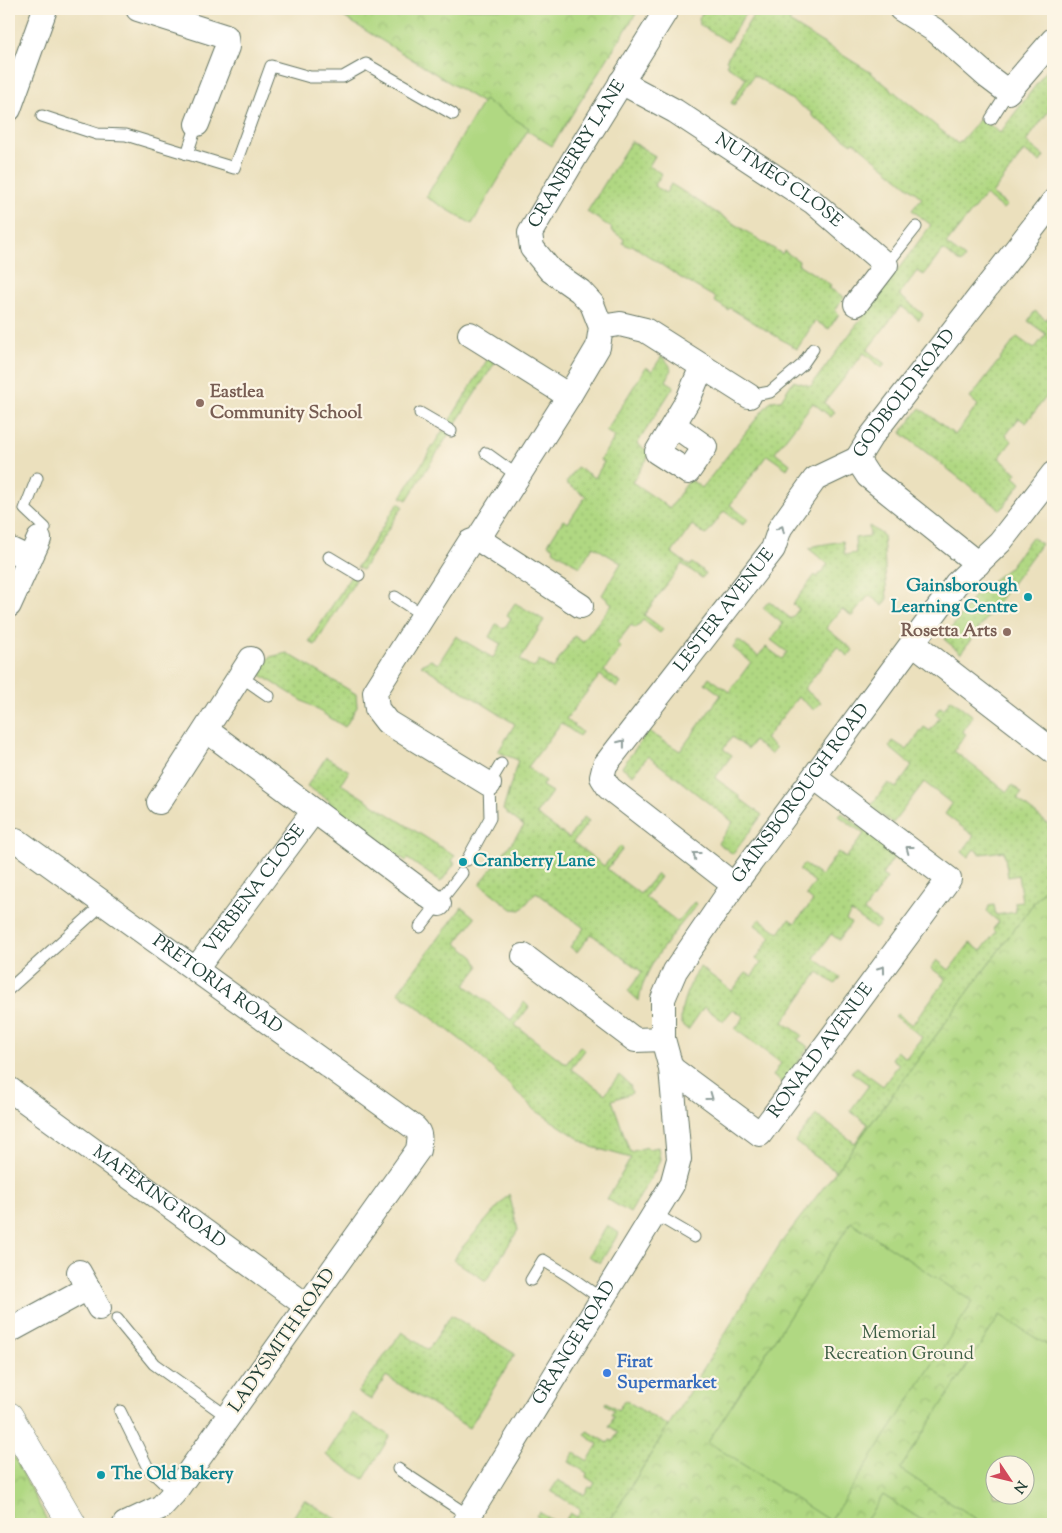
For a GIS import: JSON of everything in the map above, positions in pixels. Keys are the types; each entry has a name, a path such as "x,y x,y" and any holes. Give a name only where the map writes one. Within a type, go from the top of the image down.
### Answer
{"street":[{"path":"9,109 45,9"},
{"path":"138,9 226,37 227,47 197,124"},
{"name":"CRANBERRY LANE","path":"600,327 592,304 580,290 550,270 532,248 530,233 667,9"},
{"path":"901,9 936,31 1008,92 1053,40"},
{"name":"NUTMEG CLOSE","path":"621,82 675,111 813,202 886,265"},
{"name":"GODBOLD ROAD","path":"978,564 868,476 857,459 870,438 1053,202"},
{"path":"856,304 886,265"},
{"path":"489,784 387,722 377,709 375,692 470,542 478,539 569,396 598,347 600,327 620,324 645,330 749,396"},
{"path":"470,334 569,396"},
{"path":"674,425 688,400 702,366"},
{"name":"LESTER AVENUE","path":"734,885 595,779 773,549 780,528 815,479 857,459"},
{"name":"GAINSBOROUGH ROAD","path":"679,1159 671,1068 663,1039 663,999 675,971 734,885 956,584 1000,542 1053,474"},
{"path":"478,539 581,606"},
{"path":"9,549 35,549 9,605"},
{"path":"913,643 1053,751"},
{"path":"159,802 245,667"},
{"name":"VERBENA CLOSE","path":"206,730 439,904"},
{"name":"RONALD AVENUE","path":"671,1068 760,1134 954,882 814,776"},
{"name":"VERBENA CLOSE","path":"196,969 314,811"},
{"name":"PRETORIA ROAD","path":"9,839 16,840 415,1128 420,1138"},
{"path":"524,956 636,1040 663,1039"},
{"name":"MAFEKING ROAD","path":"9,1089 307,1306"},
{"name":"LADYSMITH ROAD","path":"125,1524 161,1507 174,1493 418,1150 420,1138"},
{"name":"GRANGE ROAD","path":"466,1520 655,1214 672,1185 679,1159"},
{"path":"9,1331 96,1297"},
{"path":"9,1416 72,1524"}],"lane":[{"path":"42,116 96,134 126,135 234,168 271,66 310,77 343,77 366,64 453,114"},
{"path":"992,119 1008,92"},
{"path":"187,154 197,124"},
{"path":"886,265 916,228"},
{"path":"749,396 770,392 802,365 813,349"},
{"path":"420,413 451,431"},
{"path":"486,453 518,476"},
{"path":"35,549 45,528 25,509 37,478"},
{"path":"329,558 359,575"},
{"path":"395,597 423,615"},
{"path":"245,667 269,696"},
{"path":"467,860 490,818 489,784 501,764"},
{"path":"420,927 462,873"},
{"path":"9,989 103,904"},
{"path":"655,1214 694,1237"},
{"path":"531,1280 543,1260 603,1300"},
{"path":"96,1297 154,1364 228,1418"},
{"path":"120,1411 148,1468 174,1493"},
{"path":"398,1469 466,1520"}],"green space":[{"path":"335,9 639,9 552,146 334,11"},
{"path":"705,9 748,9 728,42 700,25 699,18"},
{"path":"757,9 797,9 789,22 870,72 958,144 981,118 1000,133 1053,62 1053,105 1026,142 1044,156 1040,162 1024,151 992,194 1007,205 1003,209 985,195 946,244 965,258 961,263 943,250 924,275 917,271 899,295 923,314 919,320 901,306 867,350 885,364 882,368 864,353 824,403 835,412 831,417 813,403 775,452 790,464 787,469 767,455 730,505 748,519 743,525 724,511 706,535 692,525 672,553 690,566 692,563 706,573 702,578 682,564 644,615 663,629 660,633 643,620 636,628 631,625 617,643 621,647 604,671 621,683 617,688 600,675 566,719 582,732 579,736 561,723 528,767 545,781 542,786 552,792 536,814 569,838 584,817 589,821 573,842 604,866 620,846 623,849 607,869 640,894 657,874 660,877 645,897 678,922 694,902 697,904 654,962 642,987 639,1001 628,991 642,972 591,934 577,952 570,947 584,928 536,892 521,910 512,909 480,884 524,826 503,810 518,760 498,752 515,724 421,665 431,660 438,664 456,636 493,658 501,644 489,637 496,624 504,629 511,618 507,615 515,603 544,620 520,660 534,668 539,660 553,669 574,636 583,642 612,604 602,595 621,563 593,546 580,567 553,550 554,548 548,544 563,520 568,523 586,496 566,483 577,467 595,478 604,462 600,460 615,437 606,431 646,367 652,371 662,356 671,370 666,381 674,386 637,444 651,453 632,482 670,508 690,479 702,488 764,409 771,401 781,400 793,381 811,386 931,225 912,210 922,198 854,142 852,144 812,116 812,113 754,75 734,105 731,103 746,78 726,65 728,62 726,60"},
{"path":"484,100 529,128 472,224 426,197"},
{"path":"631,141 655,156 649,166 662,174 654,186 666,193 671,184 782,254 784,251 799,261 798,264 831,285 829,288 844,297 835,311 839,314 829,329 815,321 797,349 730,308 728,310 714,301 716,298 681,278 632,245 630,247 623,243 624,239 611,230 612,228 587,212"},
{"path":"1035,311 1046,320 1053,311 1053,373 1046,383 1053,388 1026,423 1019,418 1006,435 1012,441 999,458 1017,473 1014,477 1021,483 1001,510 901,433 920,408 955,435 978,405 970,398 1017,337 1034,349 1046,334 1028,321"},
{"path":"489,357 496,361 454,426 448,423"},
{"path":"443,430 449,434 407,500 401,497"},
{"path":"398,503 403,506 362,570 357,567"},
{"path":"869,526 883,535 887,600 883,606 869,595 852,616 842,609 826,628 853,650 848,656 837,647 804,689 821,702 814,710 798,697 765,739 776,748 771,754 754,741 748,749 732,737 723,749 732,755 715,778 762,815 733,854 718,843 733,822 648,756 633,775 622,767 648,731 680,751 721,695 705,683 709,677 729,692 751,662 733,648 738,640 758,656 766,647 782,659 787,652 771,640 783,624 763,608 769,601 791,619 799,609 793,604 815,575 817,577 828,564 809,549 814,546 843,541 845,555 856,553 855,538 870,536"},
{"path":"1032,537 1041,544 961,653 945,640 949,632 977,592 1009,568"},
{"path":"351,576 356,580 315,645 309,642"},
{"path":"287,653 356,694 357,707 345,727 259,674 270,657"},
{"path":"951,699 973,716 962,731 966,734 954,751 1007,792 1012,785 1022,793 1017,799 1053,828 1053,877 836,1171 795,1142 816,1115 855,1143 868,1124 850,1111 869,1085 851,1072 857,1067 883,1086 899,1064 892,1059 897,1051 906,1058 922,1037 895,1016 897,1014 912,1025 946,979 931,968 937,960 949,970 970,943 981,951 996,932 993,929 999,922 987,912 989,906 994,905 996,915 1016,912 1015,902 1022,901 1018,875 1008,877 1004,851 981,854 974,849 968,857 962,852 974,836 945,814 952,804 924,782 893,823 870,807 888,783 896,788 912,766 889,747 893,741 907,750 924,727 930,731 940,717 935,714 940,707 944,709"},
{"path":"326,757 349,771 341,784 455,856 452,861 455,863 441,882 408,859 406,861 327,805 330,801 307,786"},
{"path":"842,813 919,870 917,873 894,857 882,875 887,878 864,911 881,923 875,929 851,912 846,920 851,923 839,940 831,934 814,958 840,977 835,984 818,972 783,1022 802,1035 798,1040 809,1047 783,1083 773,1076 781,1063 735,1029 744,1017 733,1009 723,1021 704,1007 688,1030 681,1024 682,1008 689,988 700,967 732,991 746,973 752,976 761,963 756,959 771,937 755,925 760,919 779,933 789,919 795,923 813,901 806,895 815,882 799,870 804,864 821,876 838,852 846,858 864,834 839,816"},
{"name":"Memorial Recreation Ground","path":"1050,881 1053,883 1053,1524 608,1524 780,1244"},
{"path":"462,907 475,918 456,943 474,957 479,967 465,985 511,1020 524,1002 529,1007 515,1025 566,1064 580,1046 585,1050 571,1069 605,1094 619,1075 630,1085 632,1093 612,1100 630,1152 647,1147 648,1149 658,1147 660,1159 630,1213 607,1199 631,1158 592,1147 535,1110 474,1050 398,992"},
{"path":"509,1194 518,1230 486,1281 454,1260 459,1251"},
{"path":"851,1222 973,1302 830,1521 708,1442"},
{"path":"607,1225 619,1233 600,1263 588,1256"},
{"path":"451,1315 515,1354 469,1428 386,1376 371,1400 358,1392 402,1332 428,1350"},
{"path":"1000,1315 1053,1349 1053,1524 984,1524 900,1469"},
{"path":"625,1400 668,1426 608,1524 563,1524 570,1513 577,1517 581,1510 551,1491 558,1480 584,1495 589,1487 592,1488 595,1483 586,1477 587,1473 569,1462 574,1453 588,1461 598,1444 585,1435 588,1431 608,1443 610,1440 613,1441 618,1432 609,1426 614,1417 611,1415 614,1410 605,1404 606,1402 618,1410"},
{"path":"352,1413 390,1436 364,1479 326,1455"},
{"path":"9,1447 49,1524 9,1524"},
{"path":"883,1495 928,1524 864,1524"},
{"path":"304,1500 308,1502 345,1524 289,1524"},
{"path":"539,1512 559,1524 549,1524 536,1516"}],"place":[{"name":"Eastlea Community School","path":"200,403"},
{"name":"Gainsborough Learning Centre","path":"1028,597"},
{"name":"Rosetta Arts","path":"1007,632"},
{"name":"Cranberry Lane","path":"463,862"},
{"name":"Firat Supermarket","path":"607,1373"},
{"name":"The Old Bakery","path":"101,1475"}]}
